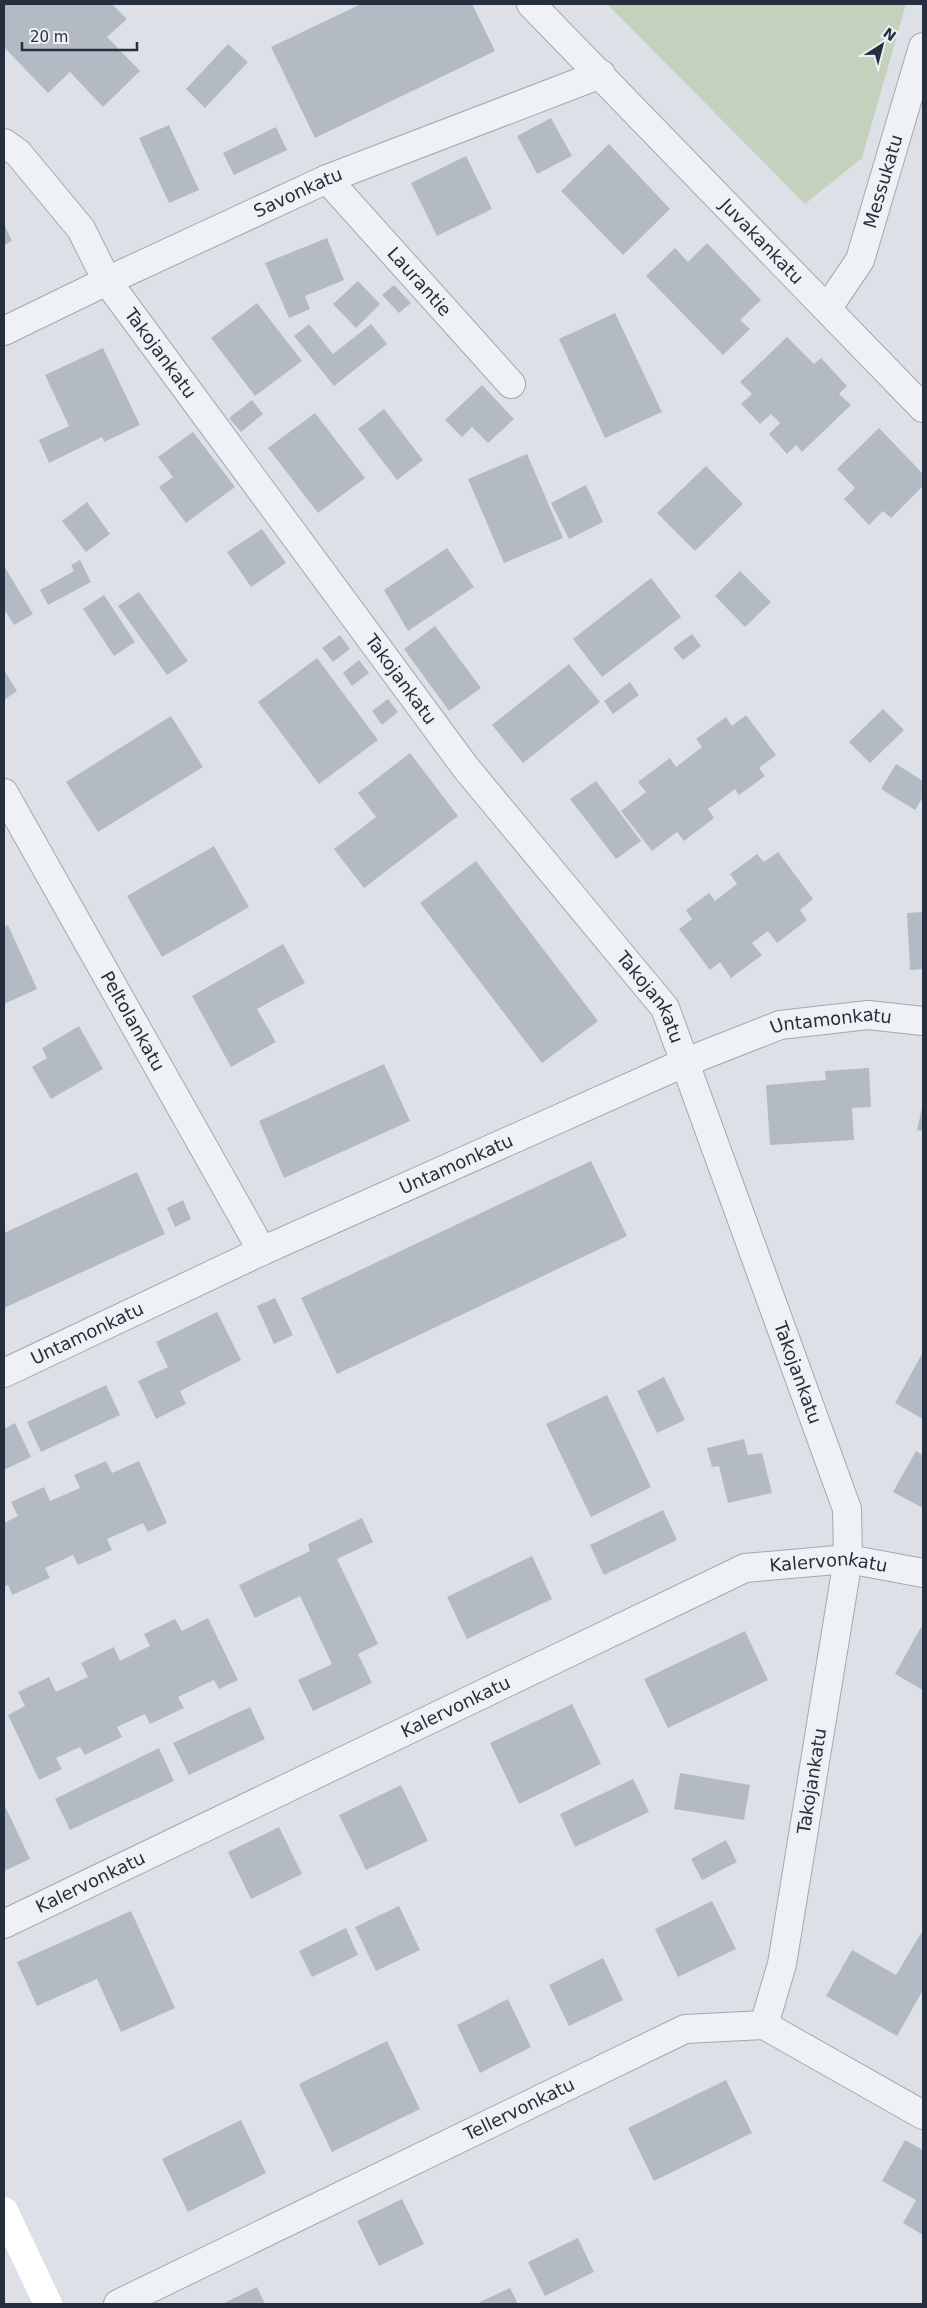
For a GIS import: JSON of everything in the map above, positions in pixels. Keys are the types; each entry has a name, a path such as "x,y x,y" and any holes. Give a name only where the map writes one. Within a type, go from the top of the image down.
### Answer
{"main road":[{"path":"4,2212 48,2304"}],"street":[{"name":"Juvakankatu","path":"531,4 923,408"},
{"name":"Messukatu","path":"827,309 860,260 923,47"},
{"name":"Savonkatu","path":"4,331 327,179 601,74"},
{"name":"Takojankatu","path":"4,143 18,153 80,229 107,281 466,768 665,1008 847,1509 848,1559 782,1964 764,2025"},
{"name":"Laurantie","path":"327,179 511,384"},
{"name":"Peltolankatu","path":"4,792 262,1251"},
{"name":"Untamonkatu","path":"4,1373 262,1251 686,1062 780,1025 868,1015 923,1021"},
{"name":"Kalervonkatu","path":"4,1924 745,1568 848,1559 923,1573"},
{"path":"764,2025 923,2115"},
{"name":"Tellervonkatu","path":"118,2304 685,2029 764,2025"}],"green space":[{"path":"607,4 906,4 862,158 805,204"}],"building":[{"path":"4,4 112,4 127,19 107,37 140,71 103,107 70,72 48,93 4,47"},
{"path":"361,4 472,4 495,51 315,138 271,47"},
{"path":"228,44 248,62 205,108 186,89"},
{"path":"551,118 572,156 537,174 517,136"},
{"path":"169,125 199,190 169,203 139,138"},
{"path":"276,127 287,150 234,175 223,153"},
{"path":"609,144 670,209 623,255 561,191"},
{"path":"466,156 492,209 437,236 411,183"},
{"path":"4,224 12,241 4,245"},
{"path":"327,238 344,280 305,296 310,309 289,318 265,263"},
{"path":"707,243 761,300 740,320 750,329 723,355 646,276 675,248 688,262"},
{"path":"358,281 380,304 356,328 333,304"},
{"path":"394,285 411,303 399,313 382,295"},
{"path":"257,303 302,361 255,396 211,338"},
{"path":"615,313 662,412 605,438 559,339"},
{"path":"309,324 333,354 371,324 387,344 334,386 294,336"},
{"path":"787,337 814,364 821,358 847,386 839,394 851,405 802,452 796,445 787,454 769,434 780,423 771,414 760,424 741,404 752,394 740,382"},
{"path":"103,348 140,425 104,442 102,437 49,463 39,440 69,426 45,375"},
{"path":"482,385 514,419 488,443 472,427 462,437 445,420"},
{"path":"252,400 263,414 241,432 229,418"},
{"path":"384,409 423,460 397,480 358,429"},
{"path":"315,413 365,478 318,513 268,448"},
{"path":"879,428 923,474 923,486 891,518 883,511 869,525 844,499 855,488 837,469"},
{"path":"193,432 235,487 186,523 159,487 173,477 158,457"},
{"path":"527,454 563,538 504,563 468,479"},
{"path":"706,466 743,504 695,551 657,513"},
{"path":"586,485 603,522 569,539 551,503"},
{"path":"87,502 110,534 86,552 62,521"},
{"path":"262,529 286,563 251,587 227,552"},
{"path":"447,548 474,587 408,631 384,590"},
{"path":"80,560 91,582 48,605 40,590 74,571 71,565"},
{"path":"4,566 33,614 14,625 4,609"},
{"path":"740,571 771,602 745,627 715,596"},
{"path":"651,578 681,617 602,677 573,639"},
{"path":"139,592 188,661 167,675 118,606"},
{"path":"104,595 135,642 114,656 83,609"},
{"path":"435,626 481,688 449,711 404,649"},
{"path":"692,634 701,646 683,660 673,648"},
{"path":"340,635 350,649 333,662 322,648"},
{"path":"317,658 378,740 319,784 258,702"},
{"path":"359,660 369,673 352,686 343,673"},
{"path":"569,664 600,702 523,763 492,725"},
{"path":"4,670 17,691 4,700"},
{"path":"630,682 639,695 613,714 604,701"},
{"path":"388,699 398,712 382,725 372,711"},
{"path":"883,709 904,730 870,763 849,742"},
{"path":"746,715 776,755 759,768 765,776 739,795 735,789 708,809 714,818 684,841 677,832 652,851 621,811 646,792 638,782 670,758 676,767 702,747 696,739 726,717 732,726"},
{"path":"171,716 203,767 98,832 66,782"},
{"path":"410,753 458,816 364,888 334,849 376,817 358,793"},
{"path":"896,764 923,781 923,797 915,810 881,789"},
{"path":"596,781 641,841 616,859 570,799"},
{"path":"214,846 249,907 162,957 127,896"},
{"path":"778,852 813,899 800,910 807,920 777,943 768,931 752,943 762,955 731,978 720,962 710,970 679,929 692,919 686,910 709,893 715,901 737,884 730,874 757,854 764,862"},
{"path":"476,861 598,1021 542,1063 420,903"},
{"path":"923,912 923,969 910,970 907,913"},
{"path":"8,925 37,989 4,1004 4,927"},
{"path":"283,944 305,983 257,1009 276,1042 231,1067 192,996"},
{"path":"79,1026 103,1069 51,1099 32,1067 47,1058 42,1048"},
{"path":"384,1064 410,1121 284,1178 259,1121"},
{"path":"869,1068 871,1107 852,1108 854,1140 770,1145 766,1085 826,1080 825,1071"},
{"path":"923,1104 923,1131 917,1130"},
{"path":"591,1161 627,1236 337,1374 301,1298"},
{"path":"137,1172 165,1234 4,1308 4,1233"},
{"path":"183,1200 191,1219 175,1227 167,1208"},
{"path":"275,1298 293,1335 274,1344 257,1306"},
{"path":"217,1312 241,1360 180,1391 186,1404 156,1419 138,1381 168,1367 156,1342"},
{"path":"923,1352 923,1419 895,1403"},
{"path":"664,1377 685,1420 657,1433 637,1391"},
{"path":"106,1385 120,1415 41,1452 27,1422"},
{"path":"607,1395 651,1487 591,1517 546,1424"},
{"path":"15,1423 31,1457 4,1470 4,1429"},
{"path":"744,1439 748,1455 762,1453 772,1493 728,1503 719,1466 712,1467 707,1448"},
{"path":"916,1451 923,1455 923,1508 893,1492"},
{"path":"106,1461 112,1473 139,1461 167,1523 148,1532 143,1523 107,1539 112,1550 78,1565 73,1555 45,1568 50,1578 12,1595 8,1585 4,1587 4,1523 18,1516 11,1502 44,1487 50,1501 80,1488 74,1475"},
{"path":"663,1510 677,1540 604,1575 590,1545"},
{"path":"362,1518 373,1542 337,1559 378,1644 358,1654 372,1683 313,1711 298,1680 332,1664 300,1596 255,1618 239,1585 310,1551 308,1544"},
{"path":"532,1556 552,1599 467,1639 447,1597"},
{"path":"208,1618 238,1680 219,1689 214,1680 178,1697 184,1708 150,1724 145,1714 117,1727 122,1737 85,1755 80,1747 56,1758 62,1769 39,1780 8,1715 25,1706 18,1692 49,1677 56,1692 88,1677 81,1663 114,1647 120,1661 150,1646 144,1634 175,1619 182,1631"},
{"path":"921,1627 923,1628 923,1690 895,1674"},
{"path":"745,1631 768,1680 668,1728 644,1679"},
{"path":"572,1704 601,1764 519,1804 490,1743"},
{"path":"250,1707 265,1739 189,1775 173,1743"},
{"path":"159,1748 174,1781 70,1830 55,1799"},
{"path":"680,1773 750,1785 744,1820 674,1809"},
{"path":"633,1779 649,1812 575,1847 560,1814"},
{"path":"401,1785 428,1841 366,1870 339,1815"},
{"path":"4,1804 30,1859 4,1871"},
{"path":"279,1827 302,1874 251,1899 228,1852"},
{"path":"726,1840 737,1862 702,1880 691,1859"},
{"path":"712,1901 736,1949 678,1977 655,1929"},
{"path":"399,1906 420,1950 376,1971 355,1927"},
{"path":"131,1911 175,2008 121,2032 97,1979 37,2006 17,1962"},
{"path":"346,1928 358,1955 312,1977 299,1951"},
{"path":"921,1933 923,1934 923,1990 897,2036 826,1996 852,1950 896,1975"},
{"path":"603,1958 623,2000 569,2026 549,1985"},
{"path":"508,1999 531,2047 480,2073 457,2025"},
{"path":"387,2041 420,2109 332,2152 299,2084"},
{"path":"726,2080 752,2133 654,2181 628,2128"},
{"path":"241,2120 266,2173 188,2212 162,2159"},
{"path":"905,2140 923,2150 923,2235 903,2223 916,2200 882,2181"},
{"path":"402,2199 424,2244 379,2266 357,2221"},
{"path":"578,2238 594,2272 545,2296 528,2262"},
{"path":"257,2287 265,2304 222,2304"},
{"path":"510,2288 518,2304 476,2304"}]}
